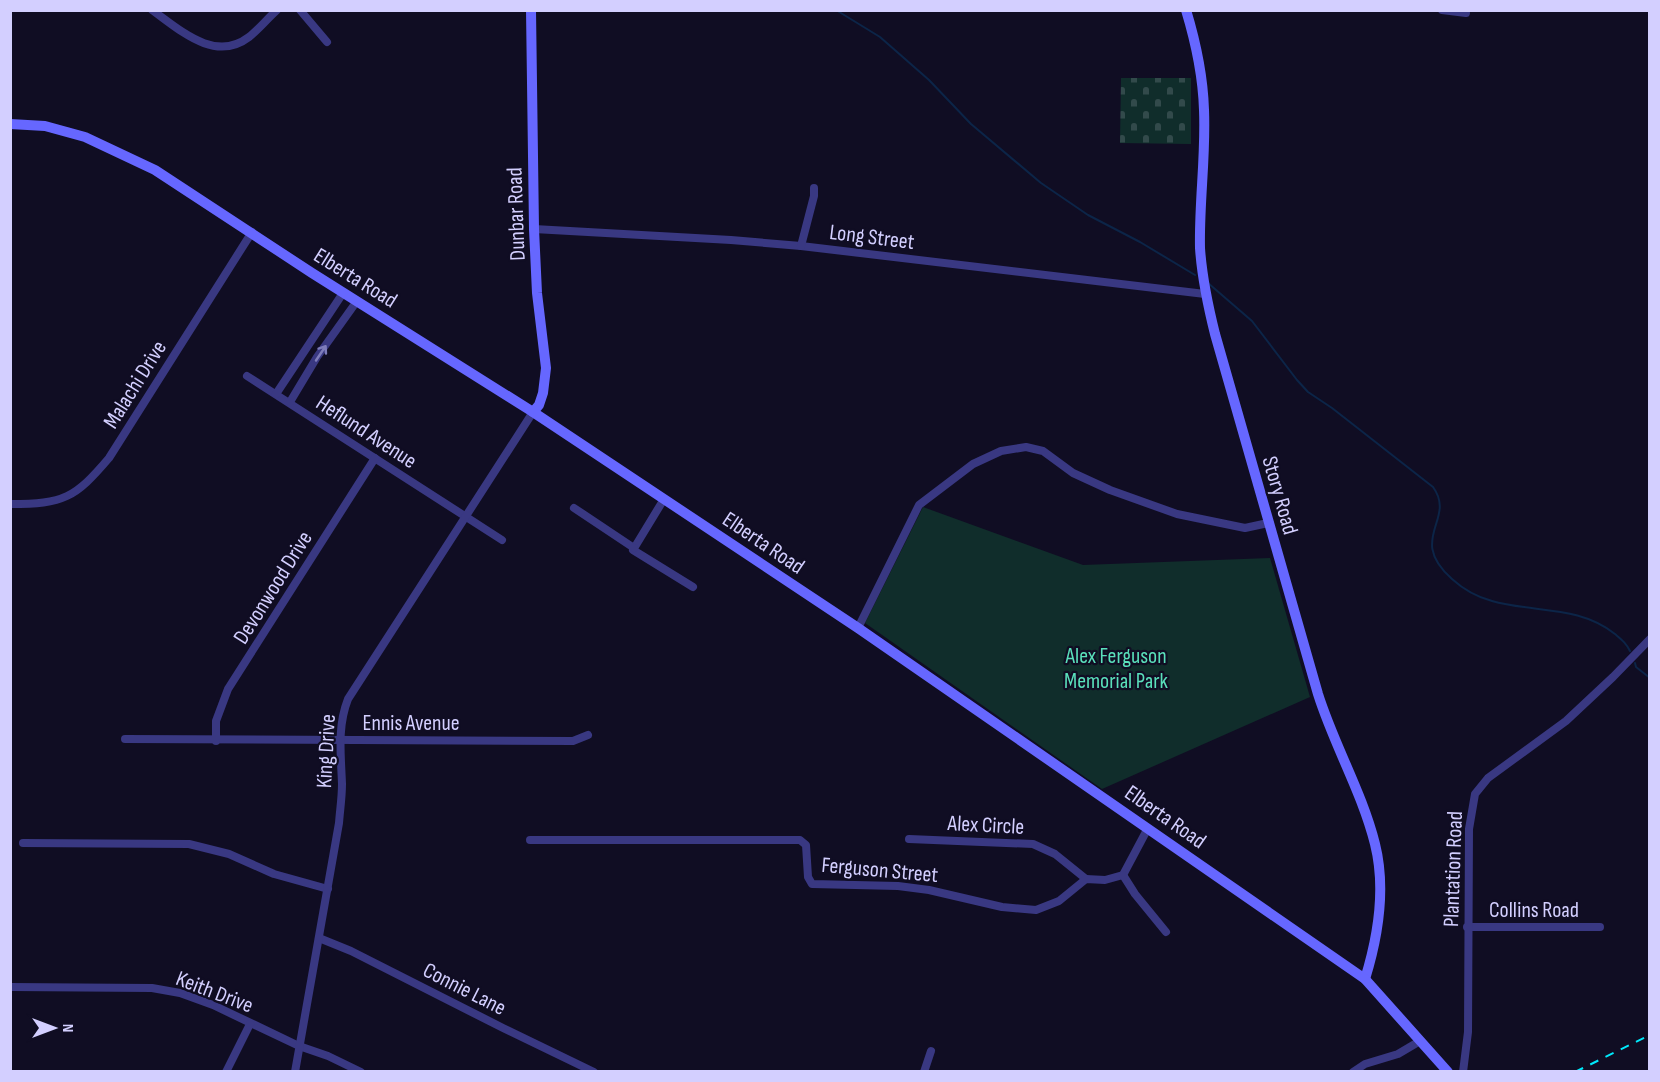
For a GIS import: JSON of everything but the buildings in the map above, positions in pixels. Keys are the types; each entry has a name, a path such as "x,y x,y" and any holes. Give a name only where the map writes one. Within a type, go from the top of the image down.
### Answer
{"street":[{"path":"152,10 190,37 203,44 218,47 233,45 248,38 277,10"},
{"path":"300,10 327,42"},
{"name":"Dunbar Road","path":"531,10 534,229 538,304 546,368 543,393 539,405 533,412"},
{"name":"Story Road","path":"1186,10 1196,42 1204,100 1200,229 1205,294 1268,523 1329,730 1364,809 1376,845 1380,896 1375,946 1365,979"},
{"path":"1442,10 1466,13"},
{"name":"Elberta Road","path":"10,124 45,126 100,143 155,170 533,412 858,628 1365,979 1448,1071"},
{"path":"801,246 814,188"},
{"name":"Long Street","path":"534,229 711,238 801,246 1205,294"},
{"name":"Malachi Drive","path":"10,504 61,500 86,484 109,458 252,232"},
{"path":"276,394 344,293"},
{"name":"Heflund Avenue","path":"357,301 317,357 290,402 502,540"},
{"path":"248,376 290,402"},
{"name":"King Drive","path":"295,1071 339,823 342,787 340,724 348,699 533,412"},
{"path":"858,628 919,505 929,495 973,464 1001,451 1026,447 1044,451 1073,473 1110,490 1177,514 1245,528 1268,523"},
{"name":"Devonwood Drive","path":"216,741 216,720 228,689 375,458"},
{"path":"634,548 664,499"},
{"path":"574,508 634,548 633,550 693,587"},
{"name":"Plantation Road","path":"1463,1071 1468,1032 1469,829 1475,794 1488,778 1566,721 1650,639"},
{"name":"Ennis Avenue","path":"125,739 573,741 588,735"},
{"path":"1086,879 1105,880 1123,875 1148,828"},
{"name":"Alex Circle","path":"909,839 1033,844 1055,854 1086,879"},
{"name":"Ferguson Street","path":"530,840 800,840 806,845 808,877 812,884 898,886 929,890 1019,910 1049,907 1086,879"},
{"path":"23,843 189,844 229,854 274,874 328,889"},
{"path":"1123,875 1135,894 1166,932"},
{"name":"Collins Road","path":"1467,927 1600,927"},
{"name":"Connie Lane","path":"319,938 351,951 594,1071"},
{"name":"Keith Drive","path":"10,987 152,988 180,993 213,1005 299,1046 361,1071"},
{"path":"226,1071 250,1024"},
{"path":"1353,1071 1365,1064 1398,1054 1420,1041"},
{"path":"924,1071 931,1051"}],"green space":[{"path":"1121,78 1191,78 1191,144 1120,143"},
{"name":"Alex Ferguson Memorial Park","path":"923,507 1083,565 1270,558 1310,697 1102,789 865,623"}],"waterway":[{"path":"836,10 880,37 929,80 971,124 1041,183 1088,215 1140,242 1195,275"},
{"path":"1208,283 1252,321 1308,392 1433,487 1439,499 1440,510 1432,541 1433,552 1439,565 1452,579 1470,592 1492,601 1586,618 1615,634 1630,651"},
{"path":"1635,663 1636,667 1650,678"}],"railway":[{"path":"1575,1072 1650,1035"}]}
